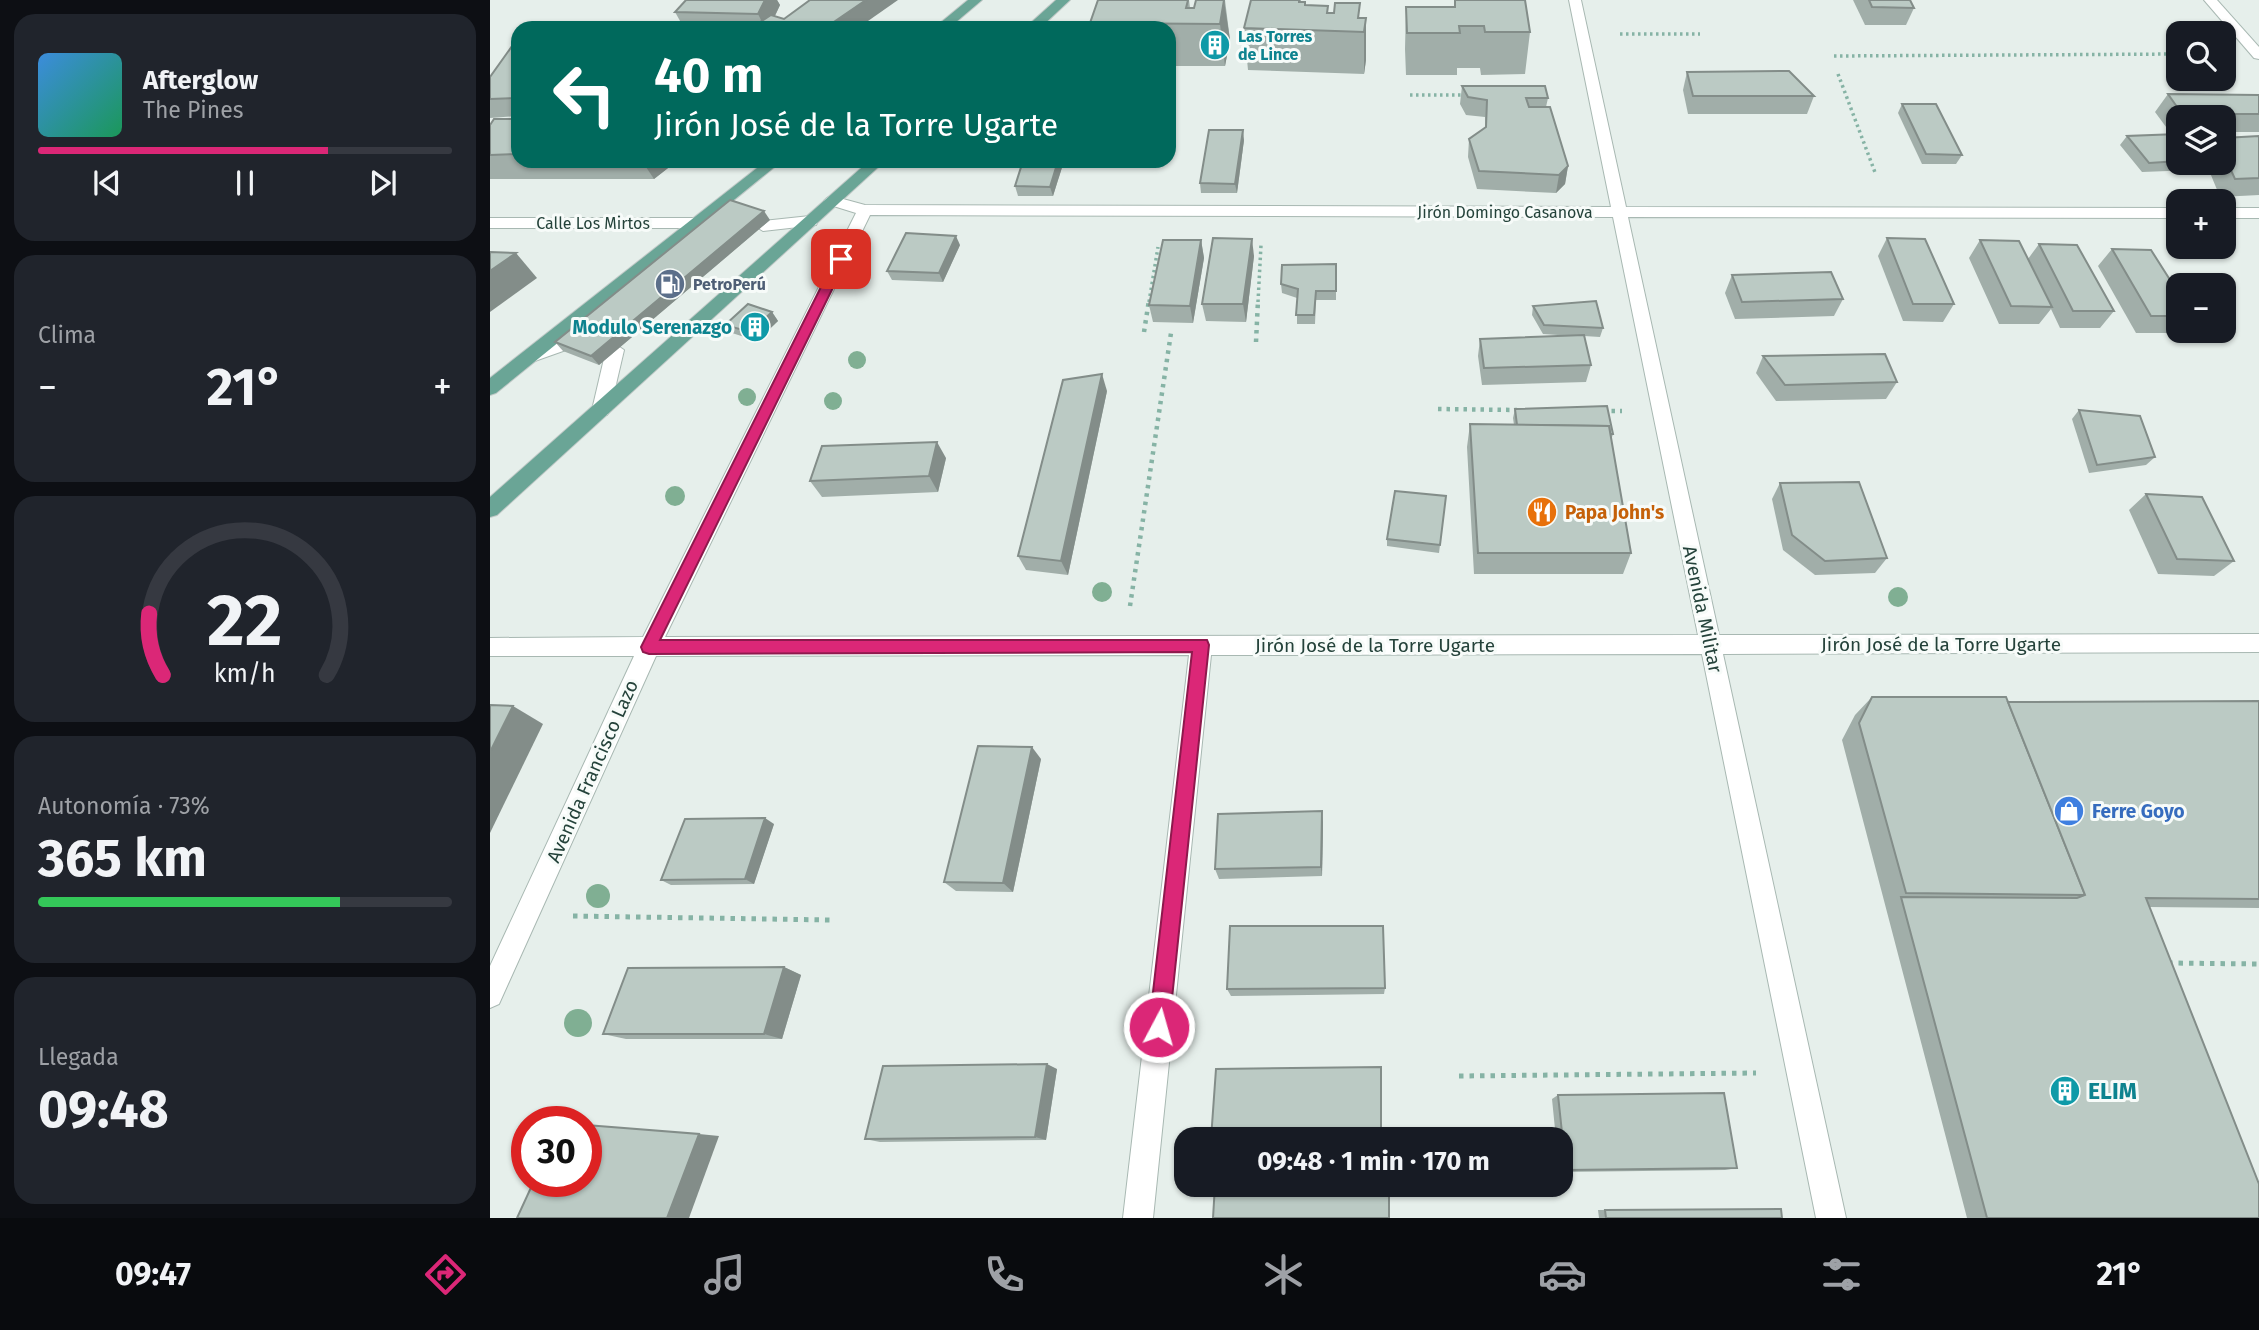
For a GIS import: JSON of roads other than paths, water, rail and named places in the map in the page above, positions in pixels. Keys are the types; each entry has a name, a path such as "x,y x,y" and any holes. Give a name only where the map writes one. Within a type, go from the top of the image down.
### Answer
{"main road":[{"path":"950,21 976,0"},
{"path":"1039,21 1064,0"},
{"path":"490,388 766,168"},
{"path":"490,509 870,168"}],"street":[{"name":"Avenida Militar","path":"1575,0 1831,1218"},
{"path":"2210,0 2259,55"},
{"path":"723,221 744,186"},
{"name":"Jirón Domingo Casanova","path":"832,201 865,210 2166,213"},
{"name":"Avenida Francisco Lazo","path":"490,995 649,647 865,210"},
{"path":"2236,213 2259,213"},
{"path":"763,226 810,221"},
{"name":"Calle Los Mirtos","path":"490,223 697,223"},
{"path":"532,356 574,341"},
{"path":"601,410 615,351"},
{"name":"Jirón José de la Torre Ugarte","path":"490,647 2259,643"},
{"path":"1138,1218 1201,645"}],"place":[{"name":"Las Torres de Lince","path":"1215,45"},
{"name":"PetroPerú","path":"670,284"},
{"name":"Modulo Serenazgo","path":"755,327"},
{"name":"Papa John's","path":"1542,512"},
{"name":"Ferre Goyo","path":"2069,811"},
{"name":"ELIM","path":"2065,1091"}]}
